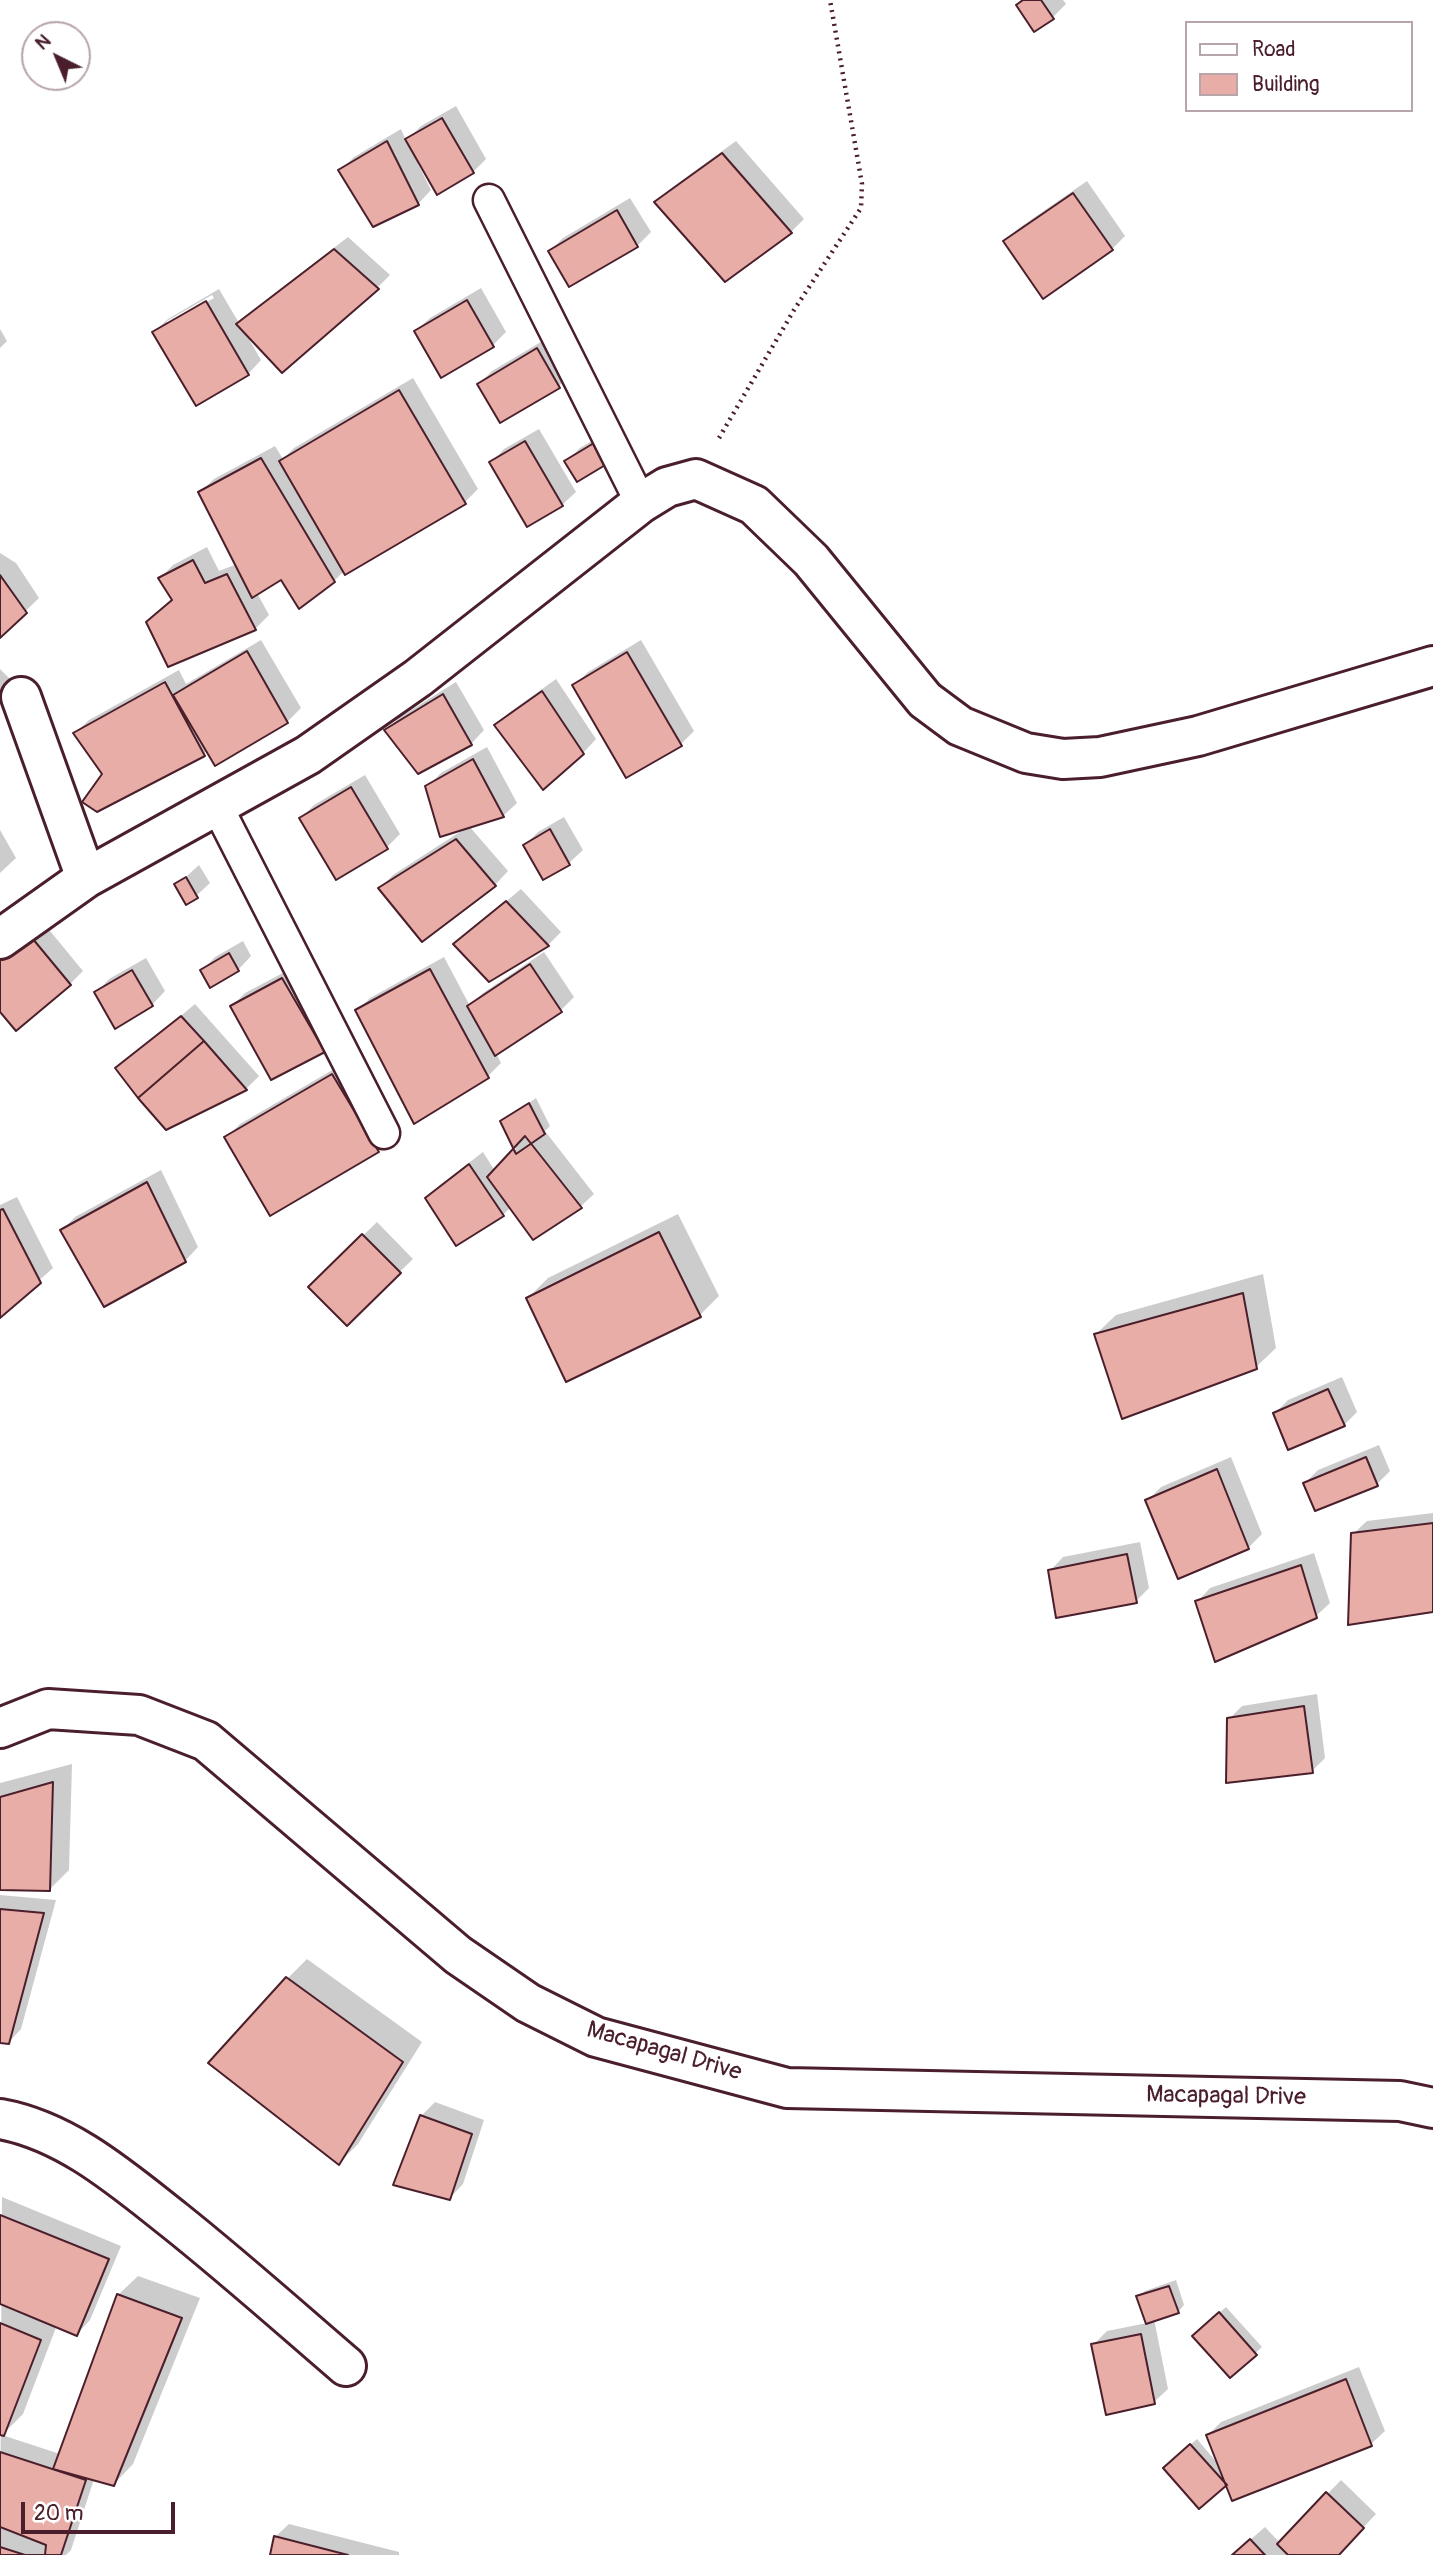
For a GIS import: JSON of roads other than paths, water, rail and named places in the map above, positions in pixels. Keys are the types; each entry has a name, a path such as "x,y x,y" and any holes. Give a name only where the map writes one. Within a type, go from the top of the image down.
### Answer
{"street":[{"path":"0,939 86,878 308,755 418,678 641,503 667,487 696,479 754,505 811,559 925,700 960,726 1026,753 1063,759 1100,757 1198,736 1433,666"},
{"path":"21,697 86,878"},
{"name":"Macapagal Drive","path":"0,1727 48,1709 126,1714 139,1715 206,1741 458,1955 528,2003 596,2037 787,2088 1400,2101 1433,2108"},
{"path":"0,2119 18,2122 75,2147 122,2178 213,2251 346,2366"}],"lane":[{"path":"489,200 641,503"},
{"path":"217,806 384,1133"}]}
